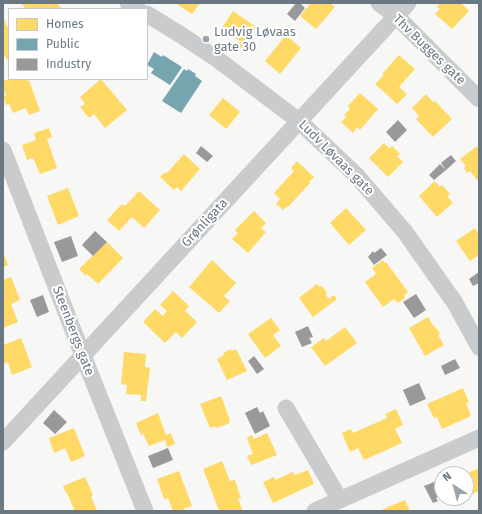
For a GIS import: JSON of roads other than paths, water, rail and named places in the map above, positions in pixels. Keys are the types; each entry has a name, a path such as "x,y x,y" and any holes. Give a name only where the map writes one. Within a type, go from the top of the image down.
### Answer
{"street":[{"name":"Thv Bugges gate","path":"378,3 396,16 479,99"},
{"name":"Grønligata","path":"3,442 408,3"},
{"name":"Ludv Løvaas gate","path":"148,15 181,34 217,59 299,121 357,176 406,232 455,303 479,347"},
{"name":"Steenbergs gate","path":"3,150 145,511"},
{"path":"286,408 340,500"},
{"path":"315,511 479,438"}],"place":[{"name":"Ludvig Løvaas gate 30","path":"206,39"}]}
